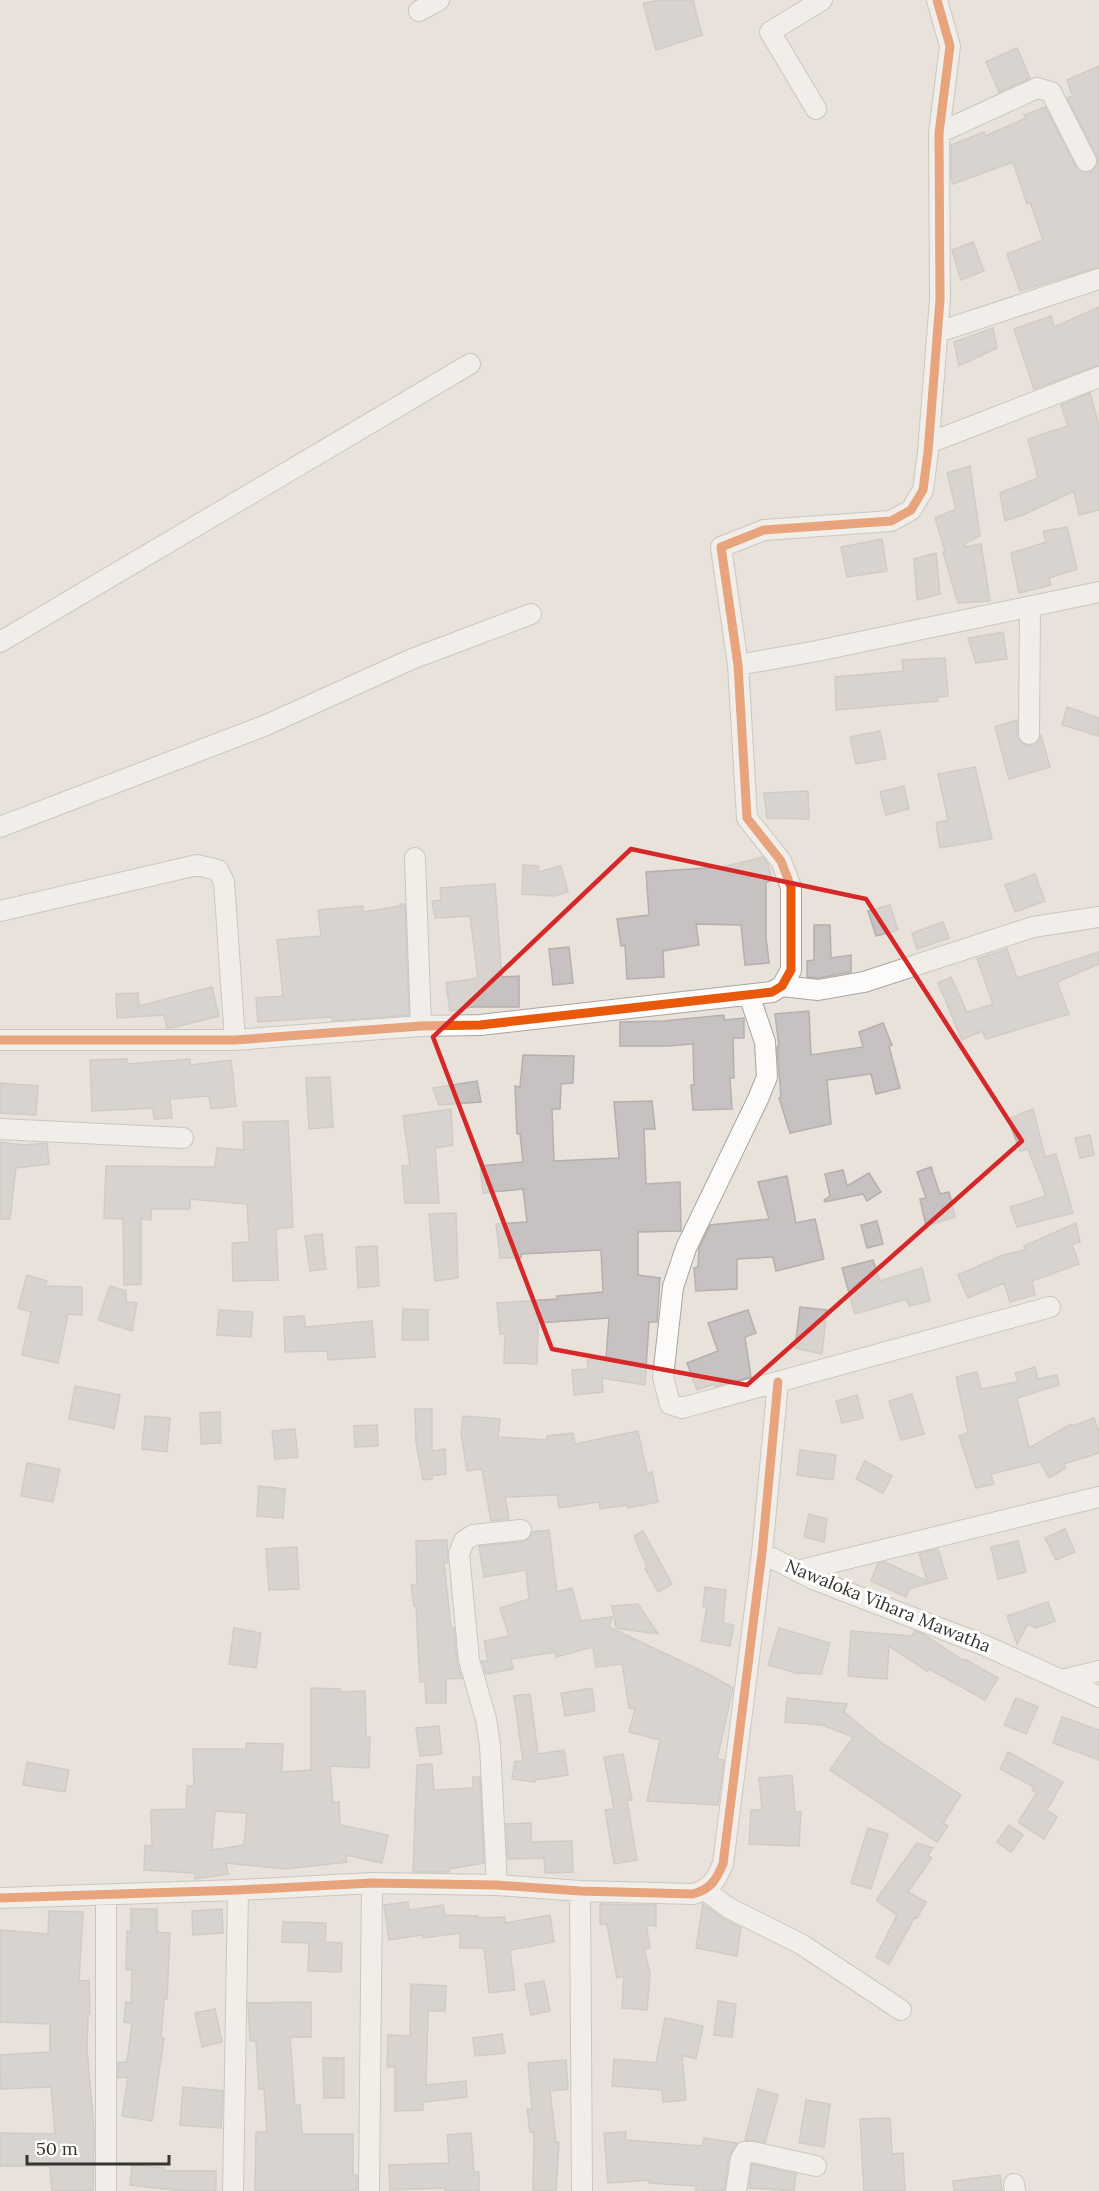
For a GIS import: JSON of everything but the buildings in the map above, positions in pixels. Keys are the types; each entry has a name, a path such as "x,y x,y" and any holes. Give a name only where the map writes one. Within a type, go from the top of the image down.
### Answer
{"street":[{"path":"419,11 439,0"},
{"path":"816,109 770,32 822,0"},
{"path":"0,1040 235,1040 422,1026 480,1025 749,995 772,992 782,986 791,970 791,887 781,861 747,818 738,665 721,548 764,530 891,521 910,510 923,490 940,300 939,133 950,46 938,0"},
{"path":"939,133 1037,88 1051,92 1086,161"},
{"path":"938,332 1099,279"},
{"path":"0,642 470,364"},
{"path":"929,443 1099,377"},
{"path":"738,665 1099,592"},
{"path":"1029,734 1030,607"},
{"path":"0,827 264,726 412,659 531,614"},
{"path":"414,858 422,1026"},
{"path":"0,911 197,865 218,870 224,882 235,1040"},
{"path":"782,986 818,990 864,982 1033,927 1099,917"},
{"path":"749,995 765,1042 766,1077 759,1099 686,1248 673,1287 663,1377 670,1404 681,1408 1050,1306"},
{"path":"0,1129 183,1138"},
{"name":"Nawaloka Vihara Mawatha","path":"778,1382 762,1553 813,1579 986,1646 1099,1697"},
{"path":"797,1570 1099,1497"},
{"path":"497,1885 490,1745 486,1719 469,1660 459,1554 464,1541 473,1535 521,1530"},
{"path":"0,1898 372,1883 497,1885 580,1891 693,1894 706,1891 716,1880 723,1863 762,1553"},
{"path":"1062,1680 1099,1671"},
{"path":"369,2191 372,1883"},
{"path":"233,2191 238,1890"},
{"path":"580,1891 582,2191"},
{"path":"706,1891 729,1908 801,1944 901,2010"},
{"path":"106,1895 106,2191"},
{"path":"736,2191 741,2159 745,2152 816,2166"}],"highlighted area":[{"path":"631,849 866,899 1022,1141 747,1385 552,1349 433,1037"}],"cycle path":[{"path":"0,1040 235,1040 421,1026 480,1025 772,992 782,986 791,970 791,887 781,861 747,818 738,665 721,547 764,530 891,521 911,510 923,490 940,300 939,133 950,46 937,0"},
{"path":"0,1898 372,1883 497,1885 580,1891 693,1894 709,1887 723,1864 762,1553 778,1382"}]}
